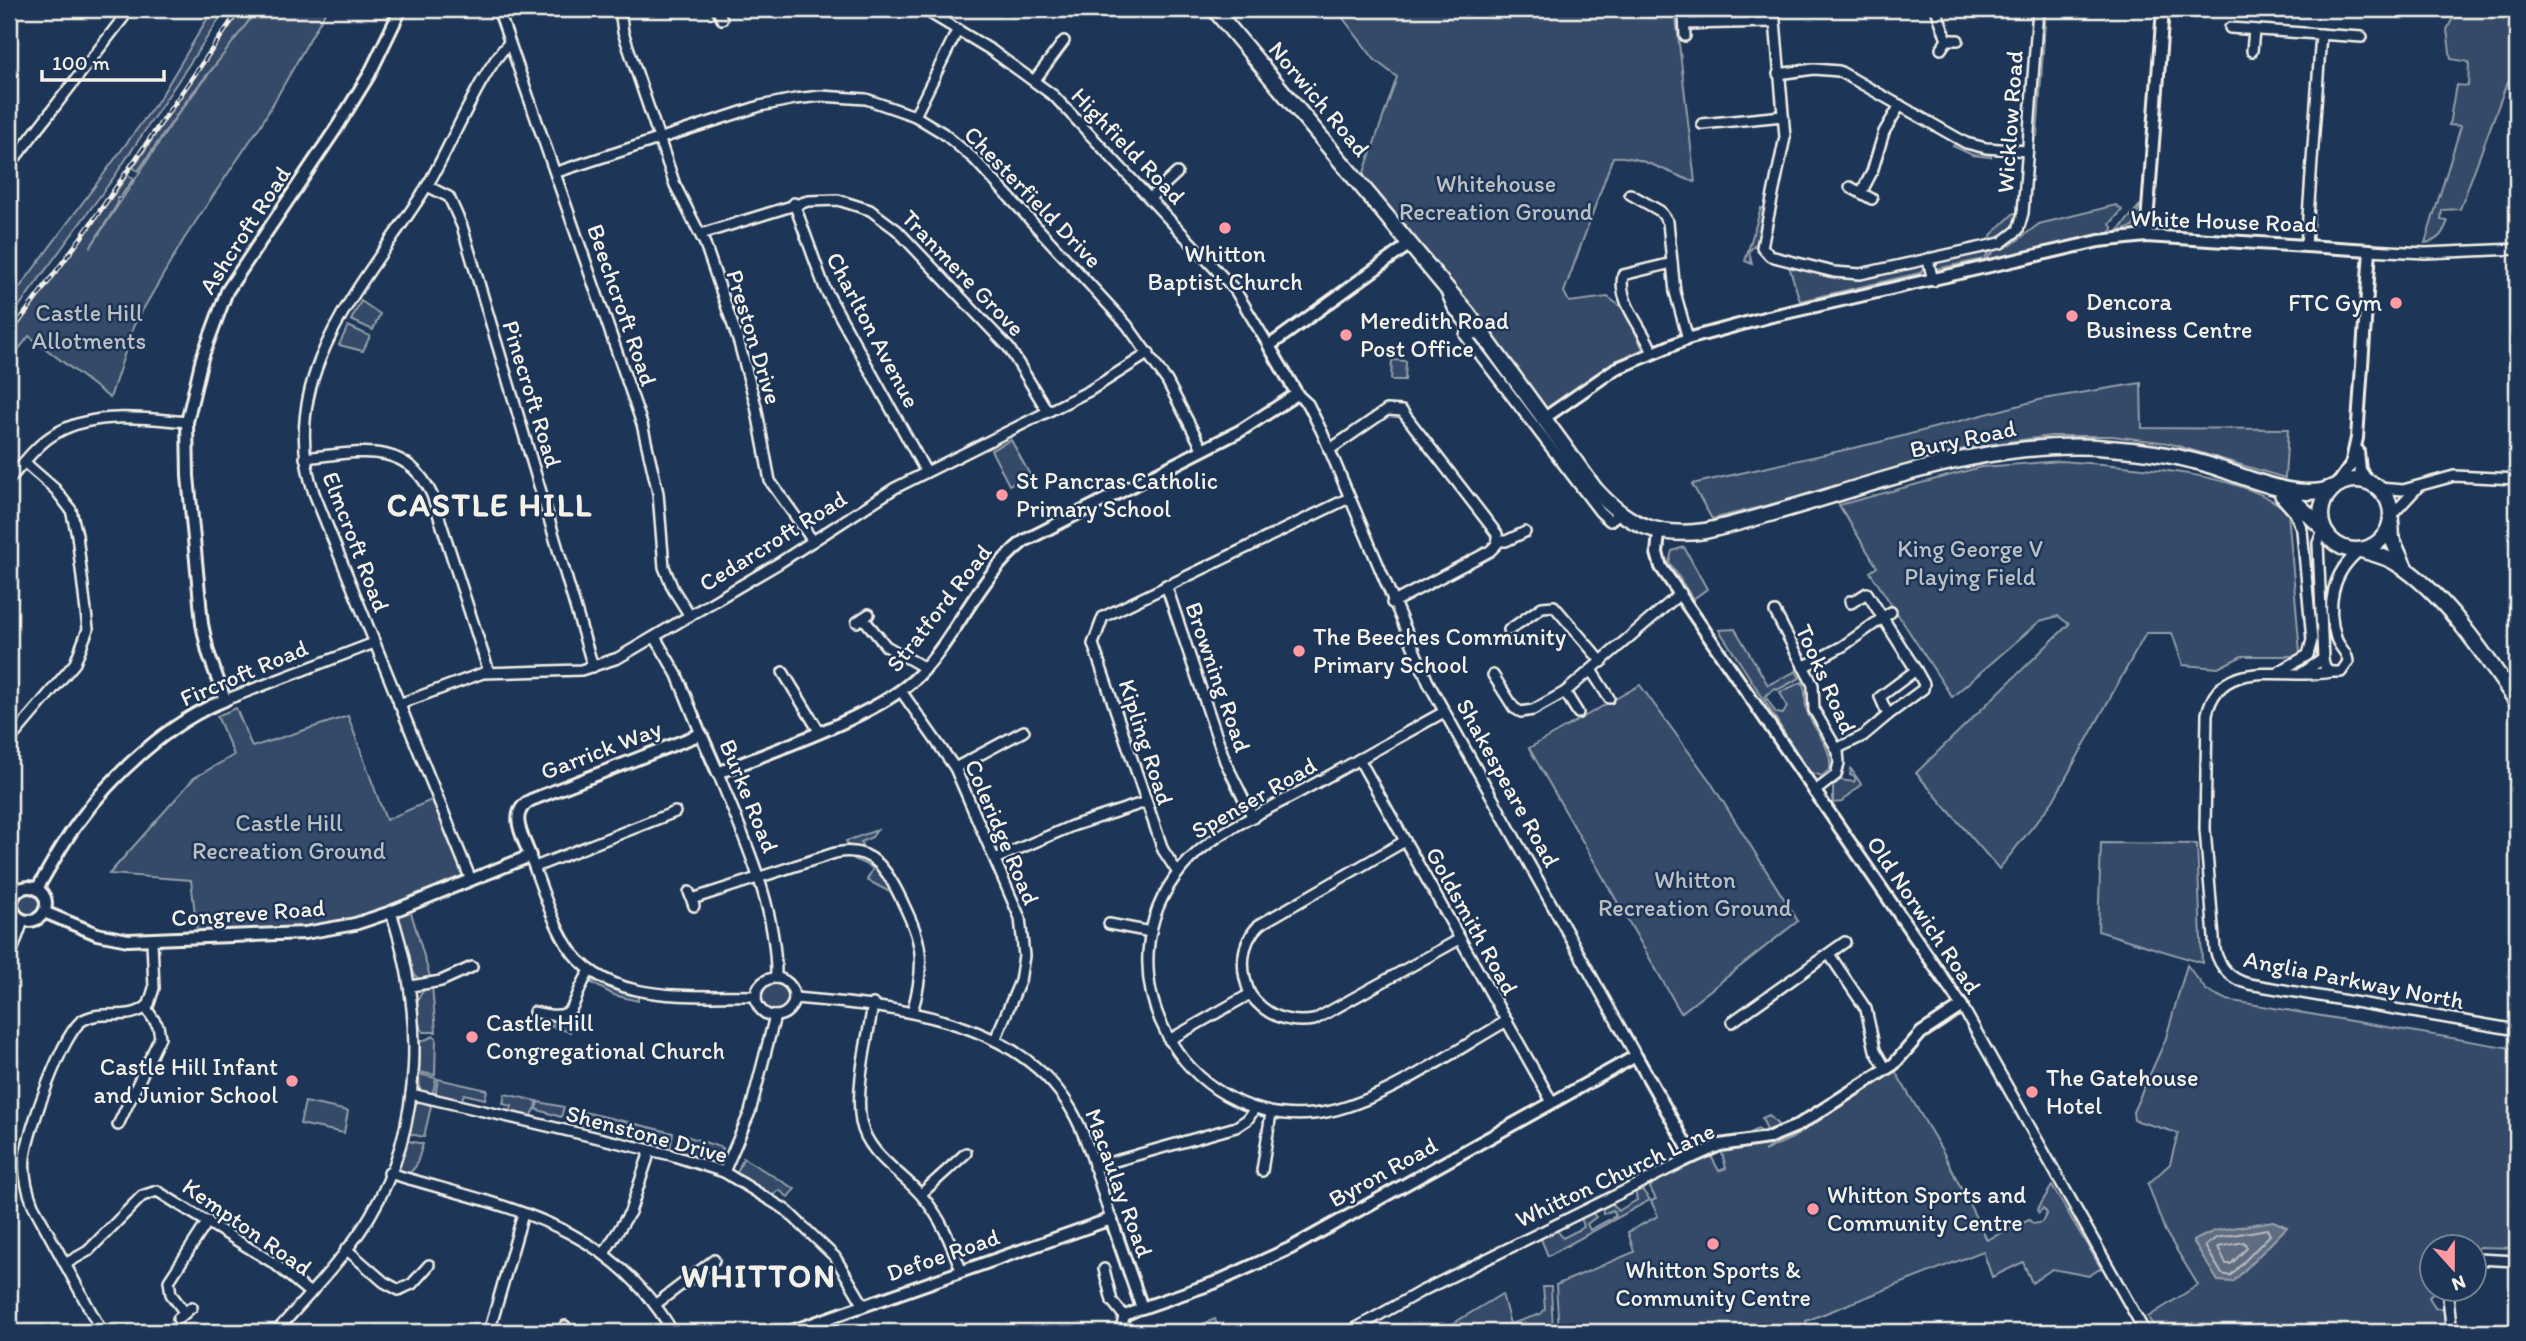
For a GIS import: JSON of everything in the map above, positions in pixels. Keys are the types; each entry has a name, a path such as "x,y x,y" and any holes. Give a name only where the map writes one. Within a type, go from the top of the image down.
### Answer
{"main road":[{"name":"Norwich Road","path":"1214,9 1443,284 1587,480 1620,512 1659,533"},
{"name":"Bury Road","path":"1659,533 1688,534 1717,528 1960,459 2048,447 2099,447 2157,453 2218,467 2279,488 2321,493 2336,486"},
{"path":"2406,569 2392,539 2387,499 2373,485 2357,480 2336,486 2322,505 2323,529 2334,543 2385,557 2406,569 2471,637 2517,702"},
{"name":"Bury Road","path":"2279,488 2323,529"},
{"path":"2360,550 2380,541 2391,518"}],"street":[{"path":"9,166 130,9"},
{"name":"Ashcroft Road","path":"225,700 202,625 189,485 187,422 206,343 227,291 337,127 369,75 401,9"},
{"name":"Beechcroft Road","path":"498,9 557,172 650,452 658,493 667,578 690,616"},
{"name":"Preston Drive","path":"620,9 623,32 678,193 701,234 745,362 770,481 813,541"},
{"path":"717,9 722,19"},
{"name":"Highfield Road","path":"923,9 1034,80 1073,115 1236,290 1269,346"},
{"path":"1774,9 1784,147 1762,241 1763,250 1770,256 1850,274 1928,259 1933,281"},
{"path":"1936,9 1947,40"},
{"name":"Wicklow Road","path":"1928,259 2001,243 2013,236 2022,219 2038,9"},
{"path":"2146,236 2163,9"},
{"path":"1685,36 1684,19 1774,22"},
{"path":"2230,28 2362,37"},
{"path":"915,116 958,29"},
{"path":"2252,51 2254,30"},
{"path":"2306,245 2321,34"},
{"path":"1947,40 1958,40"},
{"path":"1941,49 1947,40"},
{"path":"1034,80 1064,41"},
{"name":"Elmcroft Road","path":"471,880 314,493 305,458 303,432 307,408 328,341 362,277 426,186 494,62 509,43"},
{"path":"1778,74 1831,69 1847,75 1971,145 2027,151"},
{"name":"Chesterfield Drive","path":"557,172 760,106 807,97 866,99 915,116 958,144 988,173 1115,310 1149,353 1203,450"},
{"path":"1861,193 1872,172 1884,132 1900,106"},
{"path":"1702,124 1783,116"},
{"path":"1151,197 1177,173"},
{"name":"Pinecroft Road","path":"426,186 449,197 462,226 593,667"},
{"path":"1850,187 1872,199"},
{"path":"1630,194 1665,216 1676,302 1688,339"},
{"name":"Tranmere Grove","path":"701,234 794,203 818,200 848,202 870,210 891,223 1009,348 1048,412"},
{"name":"Charlton Avenue","path":"794,203 825,289 926,472"},
{"name":"White House Road","path":"1543,419 1615,369 1652,351 1688,339 1768,317 2091,243 2146,236 2425,253 2517,249"},
{"path":"1269,346 1410,244"},
{"path":"2336,486 2351,465 2357,438 2370,250"},
{"path":"1652,351 1623,295 1623,275 1672,263"},
{"name":"Norwich Road","path":"1472,324 1465,335 1600,512 1610,521 1620,512"},
{"name":"Shakespeare Road","path":"1269,346 1297,394 1308,404 1392,603 1444,712 1693,1157"},
{"name":"Cedarcroft Road","path":"399,704 489,672 547,673 593,667 655,637 813,541 866,505 1089,391 1149,353"},
{"name":"Stratford Road","path":"718,773 865,712 901,691 925,668 988,576 1017,546 1055,523 1258,421 1297,394"},
{"path":"1329,450 1387,410 1402,411 1495,530 1497,541 1490,551 1392,603"},
{"path":"9,480 52,435 82,422 119,418 187,422"},
{"path":"2357,438 2360,470 2373,485 2395,490 2418,487 2454,476 2517,479"},
{"path":"305,458 378,452 400,459 421,476 435,504 489,672"},
{"path":"9,741 78,658 88,623 71,509 59,493 24,462"},
{"path":"2264,482 2291,509 2302,530 2312,639 2308,655 2276,673"},
{"path":"2391,518 2418,487"},
{"path":"1166,585 1349,498"},
{"path":"2323,529 2318,543 2324,657 2325,667 2331,672 2341,672 2347,666 2347,655 2340,648 2334,630 2332,589 2336,575 2360,550"},
{"path":"1497,541 1506,541 1525,532"},
{"name":"Old Norwich Road","path":"1659,533 1659,562 1962,1006 2145,1332"},
{"name":"Kipling Road","path":"1166,585 1108,613 1102,619 1093,642 1165,856 1178,873"},
{"name":"Browning Road","path":"1166,585 1225,761 1253,818"},
{"path":"1493,675 1511,704 1521,712 1534,710 1565,692 1681,593"},
{"path":"1836,749 1863,736 1923,689 1924,682 1887,615 1867,593 1851,603 1850,601"},
{"path":"1509,630 1542,607 1554,606 1602,662"},
{"name":"Tooks Road","path":"1774,612 1814,690 1814,710 1840,759 1836,775 1814,792"},
{"path":"1803,667 1843,646 1887,615"},
{"path":"863,618 886,646 925,668"},
{"name":"Burke Road","path":"655,637 677,675 759,877 772,924 776,978"},
{"name":"Fircroft Road","path":"37,889 82,816 149,747 181,721 225,700 374,643"},
{"path":"2302,673 2331,649 2340,648"},
{"path":"1591,670 1609,698"},
{"path":"1888,715 1880,697 1916,670"},
{"path":"783,672 818,731"},
{"name":"Anglia Parkway North","path":"2331,672 2243,675 2217,691 2207,714 2205,829 2215,950 2221,966 2232,977 2249,984 2517,1030"},
{"name":"Coleridge Road","path":"901,691 955,768 1020,918 1024,956 1020,981 995,1040"},
{"path":"1565,692 1578,713"},
{"name":"Spenser Road","path":"1444,712 1199,851 1178,873 1161,902 1151,932 1151,991 1156,1012 1169,1040 1187,1065 1209,1086 1254,1109 1271,1113 1311,1115 1354,1105 1507,1021"},
{"path":"955,768 1024,731"},
{"name":"Garrick Way","path":"530,856 518,824 519,809 531,800 701,734"},
{"name":"Goldsmith Road","path":"1359,759 1552,1102"},
{"path":"995,859 1073,825 1146,802"},
{"path":"535,867 675,812"},
{"path":"1405,841 1255,929 1243,955 1244,974 1250,993 1264,1009 1278,1017 1299,1021 1314,1020 1460,939"},
{"path":"692,899 841,852 862,852 877,860 893,882 917,939 919,977 912,1012"},
{"path":"530,856 564,940 590,971 633,990 756,996"},
{"name":"Congreve Road","path":"44,912 108,937 152,941 305,933 355,924 391,912 530,856"},
{"path":"22,888 37,889 45,899 44,912 37,920 23,921 13,912 10,898 22,888"},
{"path":"276,1332 346,1249 370,1215 389,1173 411,1094 415,1053 411,986 391,912"},
{"path":"9,960 23,921"},
{"path":"1109,924 1151,932"},
{"path":"102,1332 30,1198 25,1165 30,1138 73,1028 90,1016 130,1015 146,1008 154,989 152,941"},
{"path":"1732,1022 1846,942"},
{"path":"1829,954 1866,1009 1875,1051 1886,1069"},
{"path":"411,986 440,981 471,967"},
{"path":"534,1012 554,1017 567,1015 573,1009 581,984 590,971"},
{"path":"776,978 787,982 794,998 790,1009 775,1016 761,1010 756,996 762,983 776,978"},
{"path":"1169,1040 1250,993"},
{"name":"Macaulay Road","path":"794,998 873,1004 912,1012 995,1040 1030,1063 1064,1098 1077,1123 1142,1308"},
{"path":"873,1004 860,1103 862,1126 880,1157 921,1194 944,1227 961,1270"},
{"name":"Whitton Church Lane","path":"1349,1332 1420,1292 1693,1157 1720,1145 1768,1138 1790,1131 1899,1060 1921,1033 1962,1006"},
{"path":"118,1125 160,1037 158,1026 146,1008"},
{"path":"724,1172 750,1112 775,1016"},
{"name":"Byron Road","path":"1142,1308 1214,1283 1291,1248 1636,1056"},
{"name":"Shenstone Drive","path":"411,1094 690,1160 724,1172 778,1203 796,1219 835,1257 863,1304"},
{"path":"1094,1167 1236,1127 1248,1119 1254,1109"},
{"path":"1262,1171 1271,1113"},
{"path":"605,1252 630,1212 650,1151"},
{"path":"921,1194 966,1153"},
{"path":"389,1173 555,1224 605,1252 632,1276 656,1304 673,1332"},
{"name":"Kempton Road","path":"65,1264 88,1251 147,1192 164,1193 275,1264 310,1293"},
{"path":"489,1332 523,1214"},
{"name":"Defoe Road","path":"789,1332 1111,1219"},
{"path":"185,1313 174,1299 169,1284 208,1221"},
{"path":"346,1249 384,1282 399,1290 412,1284 429,1265"},
{"path":"656,1304 714,1260"},
{"path":"2488,1260 2517,1261"},
{"name":"Macaulay Road","path":"1104,1269 1112,1301 1124,1316"},
{"path":"2448,1302 2451,1325 2458,1332"},
{"path":"1121,1332 1124,1316 1142,1308"},
{"path":"2466,1332 2492,1332"}],"green space":[{"path":"213,9 226,9 114,177 9,320 9,302 160,98"},
{"path":"240,9 256,9 239,36 189,97 138,171 133,168"},
{"name":"Castle Hill Allotments","path":"258,9 327,9 262,123 184,239 134,325 110,398 29,336 9,362 9,338 128,175 133,179 120,198 117,198 118,203 90,248 176,117"},
{"name":"Whitehouse Recreation Ground","path":"1336,9 1675,9 1695,182 1644,162 1613,157 1564,292 1569,302 1608,297 1626,311 1645,354 1543,419 1360,184 1397,77 1375,60"},
{"path":"2044,9 2037,136 2031,136 2035,129 2037,53 2041,46"},
{"path":"2457,9 2517,9 2517,68 2505,88 2460,209 2442,210 2441,220 2448,221 2444,229 2440,236 2425,243 2461,126 2449,125 2456,85 2468,86 2469,62 2451,59 2447,30"},
{"path":"1957,142 1990,151 1991,157 1972,155 1953,146"},
{"path":"2116,205 2122,210 2110,224 2113,229 2109,234 1988,263 1985,261 1995,249 2011,245 2039,224"},
{"path":"2140,205 2133,227 2117,232"},
{"path":"1761,208 1767,211 1759,241 1749,251 1752,264 1745,261"},
{"path":"2014,213 2018,214 2016,226 2001,239 1992,241 1991,235"},
{"path":"1992,248 1984,259 1936,269 1942,259"},
{"path":"1788,263 1857,280 1921,263 1925,268 1920,273 1800,301"},
{"path":"361,301 380,314 373,330 351,320"},
{"path":"348,326 370,336 363,351 339,345"},
{"path":"1392,360 1406,361 1405,380 1391,380"},
{"path":"2141,383 2142,428 2288,429 2285,478 2168,443 2112,436 2051,436 1970,447 1832,489 1712,519 1692,484 1880,442 2043,399"},
{"path":"1011,440 1030,475 1009,485 991,450"},
{"name":"King George V Playing Field","path":"2061,461 2147,468 2212,479 2268,498 2288,512 2300,653 2295,656 2242,656 2218,668 2183,665 2172,633 2146,633 2053,801 1999,869 1916,773 2069,624 2058,616 2040,621 1952,697 1870,572 1877,567 1839,505 1981,467"},
{"path":"1684,547 1707,589 1693,599 1669,562 1672,551"},
{"path":"1735,629 1768,685 1796,671 1800,678 1777,690 1775,688 1763,698 1719,630"},
{"path":"1802,682 1808,714 1829,754 1830,769 1822,776 1809,772 1764,700 1767,699 1776,713 1783,714 1787,707 1780,692"},
{"name":"Whitton Recreation Ground","path":"1640,685 1710,781 1798,921 1681,1013 1529,748"},
{"name":"Castle Hill Recreation Ground","path":"236,708 252,747 348,716 386,820 436,798 471,880 355,924 198,939 191,880 109,874 194,778 234,755 217,716"},
{"path":"1851,769 1861,784 1842,802 1833,803 1833,786 1840,780 1854,782 1856,777 1850,775"},
{"path":"877,830 872,837 861,842 864,850 849,848 846,841"},
{"path":"2101,843 2197,844 2202,963 2098,931"},
{"path":"856,855 871,859 891,884 888,891 867,880 873,868 854,859"},
{"path":"28,891 37,895 41,904 37,913 28,917 19,913 15,904 19,895"},
{"path":"410,909 431,980 419,980 414,974 399,920 401,913"},
{"path":"2187,965 2206,990 2227,1000 2517,1049 2517,1248 2488,1247 2488,1232 2418,1232 2418,1302 2432,1302 2435,1308 2445,1309 2448,1332 2157,1332 2148,1317 2198,1285 2165,1231 2148,1184 2170,1164 2178,1133 2134,1120 2133,1112 2165,1041"},
{"path":"597,981 638,995 638,1001 614,995 590,982"},
{"path":"775,984 784,988 788,997 784,1006 775,1010 766,1006 762,997 766,988"},
{"path":"432,986 436,1032 424,1032 418,1020 418,999 421,993"},
{"path":"576,1009 570,1032 535,1022 558,1025"},
{"path":"434,1036 435,1075 419,1072 420,1042"},
{"name":"Whitton Sports and Community Centre","path":"1895,1071 1943,1152 1987,1240 2029,1220 2034,1224 2042,1222 2047,1213 2043,1208 2039,1213 2037,1210 2052,1186 2101,1268 2089,1276 2052,1269 2032,1283 2023,1262 1992,1277 1983,1251 1806,1321 1808,1332 1559,1332 1556,1285 1634,1252 1628,1232 1658,1216 1651,1201 1656,1199 1650,1188 1653,1182 1710,1154 1719,1171 1726,1168 1721,1149 1793,1132 1764,1151 1792,1138"},
{"path":"419,1074 436,1078 432,1097 420,1090"},
{"path":"438,1079 487,1090 485,1099 464,1094 461,1103 435,1097"},
{"path":"505,1094 537,1101 536,1109 538,1102 564,1107 561,1117 535,1109 530,1119 509,1115 512,1106 503,1104"},
{"path":"421,1101 431,1106 424,1137 406,1133 413,1105"},
{"path":"305,1102 348,1111 344,1133 300,1124"},
{"path":"584,1112 632,1123 629,1133 590,1123 587,1133 580,1131"},
{"path":"1769,1115 1779,1126 1784,1127 1745,1136 1758,1129 1762,1132 1767,1130 1762,1118"},
{"path":"636,1124 673,1133 670,1149 635,1144"},
{"path":"680,1134 723,1148 715,1166 674,1153"},
{"path":"404,1140 423,1144 416,1166 408,1175 398,1170 397,1164"},
{"path":"743,1158 795,1189 788,1197 779,1190 773,1196 736,1175"},
{"path":"1640,1187 1650,1200 1548,1256 1541,1239 1556,1229 1563,1238 1584,1227 1581,1217 1592,1212 1596,1217 1587,1224 1590,1230 1616,1216 1613,1210 1603,1214 1602,1206 1612,1203 1618,1211 1637,1200 1635,1190"},
{"path":"1543,1287 1551,1287 1553,1332 1439,1332 1502,1294 1510,1324 1541,1314 1545,1309"},
{"path":"1215,1319 1220,1332 1190,1332 1189,1329"}],"water":[{"path":"2273,1221 2287,1227 2233,1282 2218,1281 2193,1241 2214,1231"}],"railway":[{"path":"9,335 83,235 240,9"}],"place":[{"name":"Whitton Baptist Church","path":"1225,228"},
{"name":"FTC Gym","path":"2396,303"},
{"name":"Dencora Business Centre","path":"2072,316"},
{"name":"Meredith Road Post Office","path":"1346,335"},
{"name":"St Pancras Catholic Primary School","path":"1002,495"},
{"name":"The Beeches Community Primary School","path":"1299,651"},
{"name":"Castle Hill Congregational Church","path":"472,1037"},
{"name":"Castle Hill Infant and Junior School","path":"292,1081"},
{"name":"The Gatehouse Hotel","path":"2032,1092"},
{"name":"Whitton Sports and Community Centre","path":"1813,1209"},
{"name":"Whitton Sports & Community Centre","path":"1713,1244"}],"district":[{"name":"CASTLE HILL","path":"490,505"},
{"name":"WHITTON","path":"759,1276"}]}
